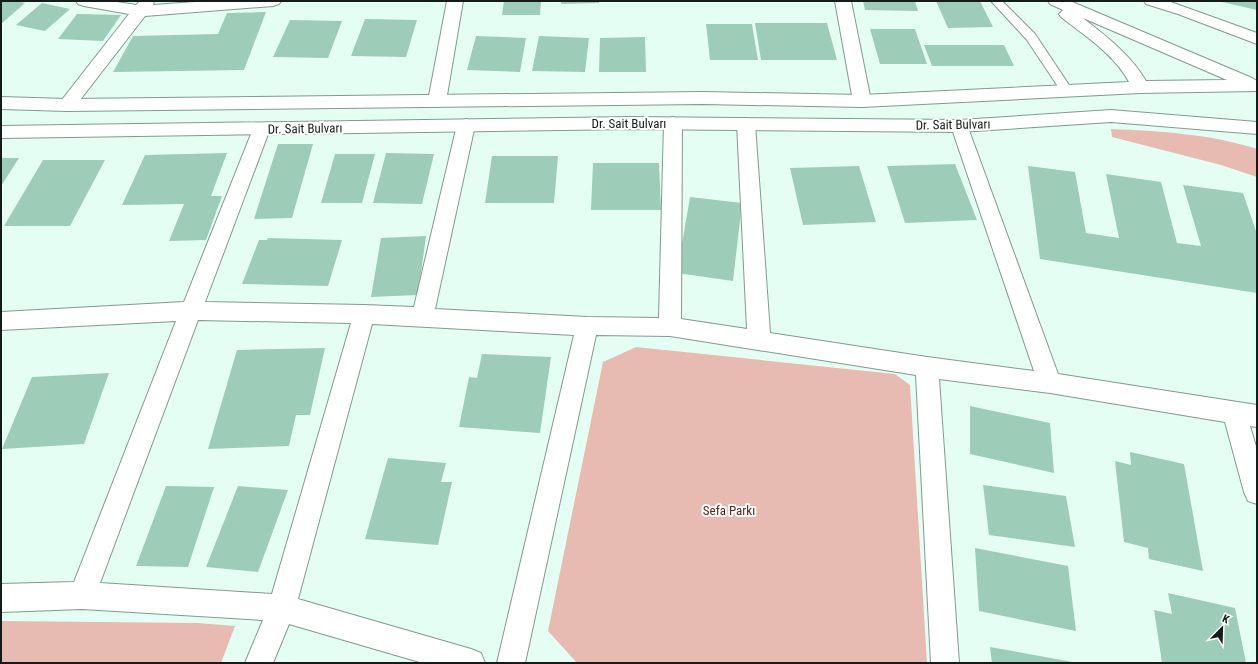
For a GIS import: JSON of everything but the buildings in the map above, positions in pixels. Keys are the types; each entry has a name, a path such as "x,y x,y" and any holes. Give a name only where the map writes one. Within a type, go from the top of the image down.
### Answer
{"street":[{"path":"84,1 144,6 273,1"},
{"path":"437,101 455,1"},
{"path":"843,1 862,101"},
{"path":"1050,1 1094,35 1120,59 1136,77 1140,87"},
{"path":"1056,1 1255,83"},
{"path":"1152,1 1184,11 1257,39"},
{"path":"67,105 144,6"},
{"name":"Dr. Sait Bulvarı","path":"1,103 67,105 696,98 862,101 1140,87 1255,83"},
{"name":"Dr. Sait Bulvarı","path":"1,132 673,123 960,126 1111,116 1257,128"},
{"path":"670,326 673,123"},
{"path":"746,124 759,341"},
{"path":"422,318 466,125"},
{"path":"960,126 1050,383"},
{"path":"82,595 261,129"},
{"path":"1,321 190,311 364,314 587,326 670,326 926,367 1050,383 1257,416"},
{"path":"259,663 282,608 364,314"},
{"path":"511,663 587,326"},
{"path":"926,367 945,663"},
{"path":"1234,412 1257,492"},
{"path":"1,598 82,595 282,608 471,663"}],"lane":[{"path":"996,1 1031,37 1067,91"}],"green space":[{"path":"1111,129 1185,134 1221,140 1257,149 1257,177 1221,165 1112,137"},
{"name":"Sefa Parkı","path":"636,347 895,374 910,385 927,663 577,663 548,631 603,362"},
{"path":"1,621 198,623 235,626 221,663 1,663"}]}
